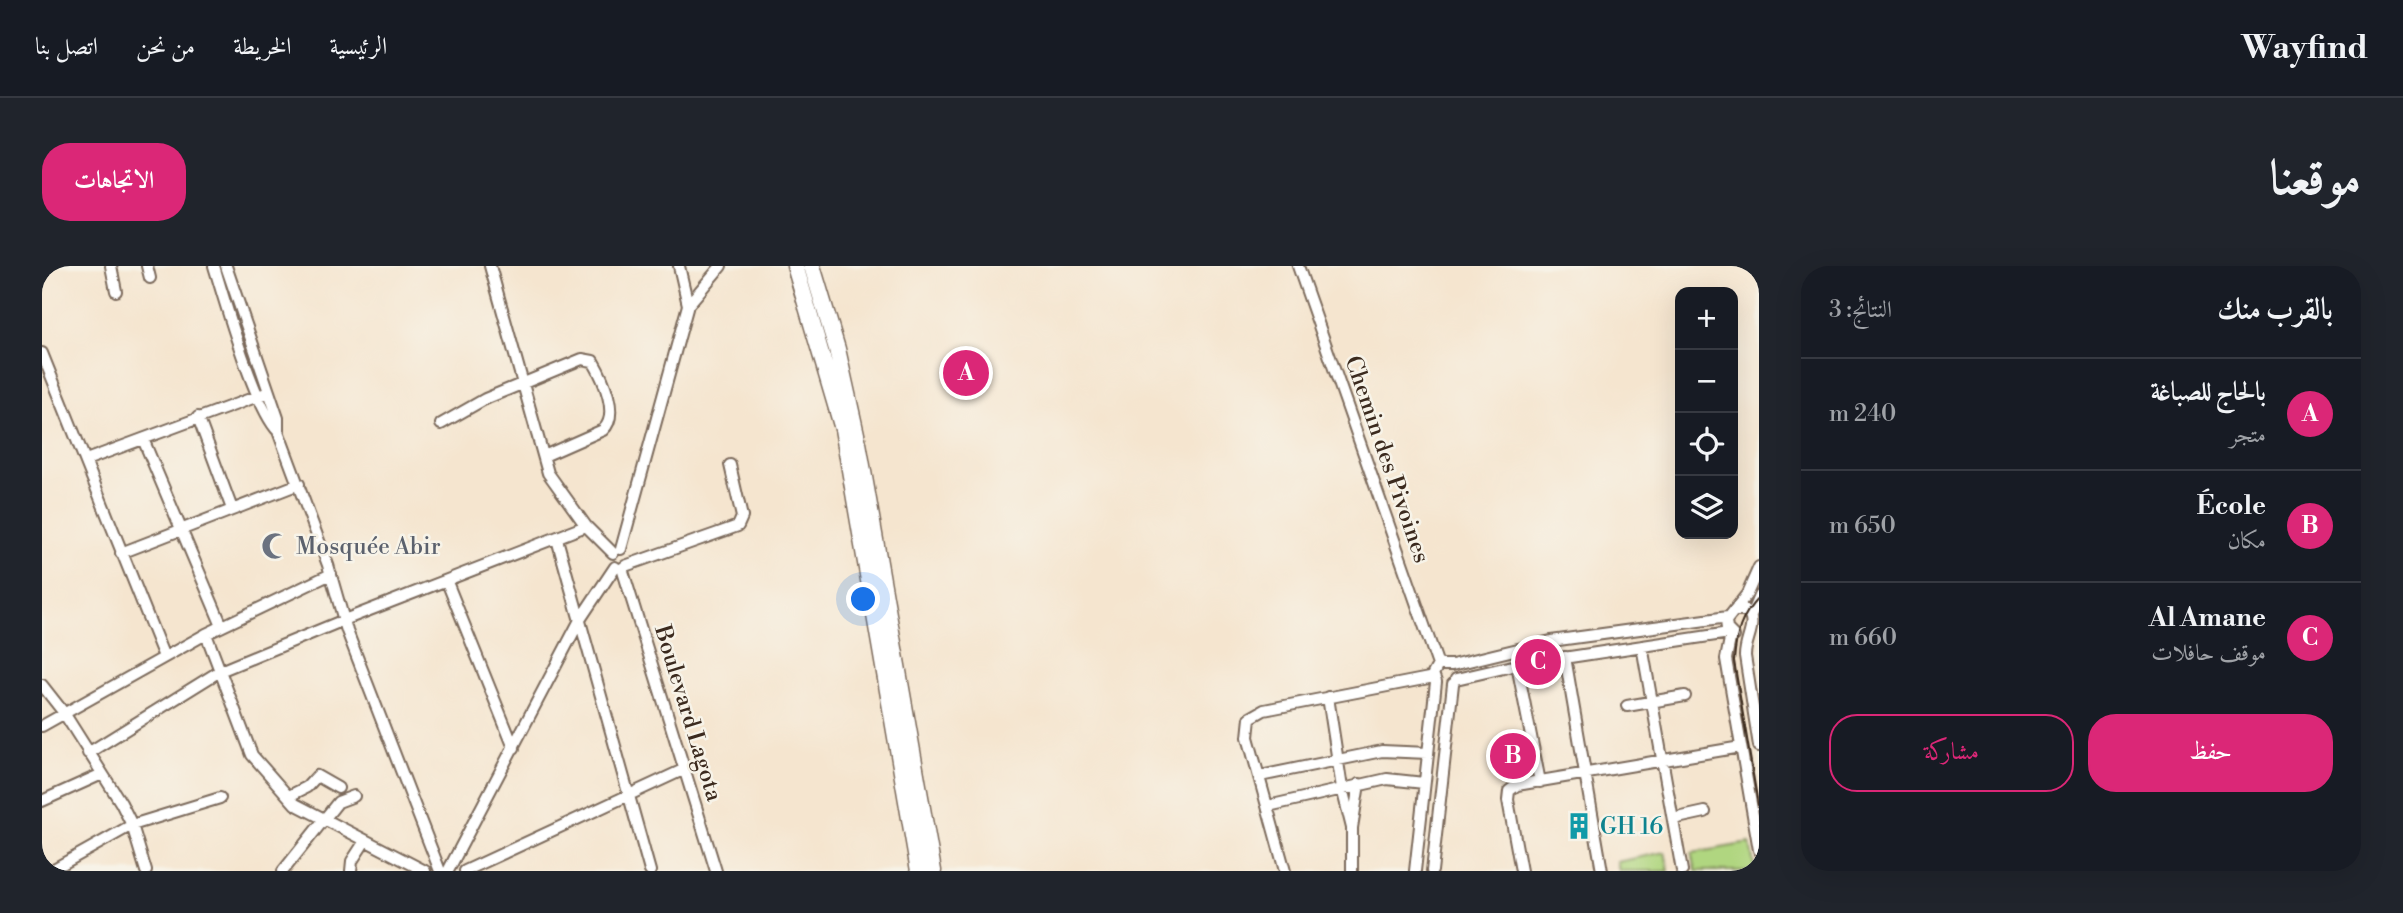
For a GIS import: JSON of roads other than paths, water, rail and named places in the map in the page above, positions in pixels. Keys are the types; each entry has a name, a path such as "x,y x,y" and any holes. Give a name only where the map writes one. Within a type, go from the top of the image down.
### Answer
{"highway":[{"path":"795,266 843,429 919,871"},
{"path":"812,266 837,349 858,443 933,871"}],"street":[{"path":"111,266 116,291"},
{"path":"147,266 150,278"},
{"path":"214,266 264,394"},
{"path":"226,266 270,422 278,430 299,484 331,574 344,620 444,871"},
{"path":"444,871 513,748 581,618 629,556 617,551 586,526 548,473 490,266"},
{"path":"679,266 688,305"},
{"path":"621,567 610,559 617,551 688,305 721,266"},
{"name":"Chemin des Pivoines","path":"1298,266 1438,665"},
{"path":"42,353 164,657"},
{"path":"441,424 521,383 588,359 595,365 612,412 610,423 603,430 544,456"},
{"path":"86,460 264,394"},
{"path":"198,417 232,509"},
{"path":"143,439 222,626"},
{"path":"621,567 738,526 742,517 730,465"},
{"path":"121,553 299,484"},
{"path":"88,753 220,671 344,620 557,540 586,526"},
{"path":"557,540 650,871"},
{"name":"Boulevard Lagota","path":"621,567 716,871"},
{"path":"1759,567 1747,594 1726,625 1730,633 1727,659 1759,850"},
{"path":"42,726 206,634 331,574"},
{"path":"447,582 513,748"},
{"path":"1759,596 1747,635 1746,663 1759,742"},
{"path":"1415,871 1438,665 1452,665 1551,641 1731,614 1742,610 1754,618"},
{"path":"1435,680 1443,687 1455,681 1517,665 1730,633 1739,637 1747,635"},
{"path":"206,634 252,755 289,796 301,808 425,871"},
{"path":"1642,646 1682,871"},
{"path":"1564,657 1602,871"},
{"path":"1432,871 1457,672 1452,665"},
{"path":"1517,665 1539,782"},
{"path":"1285,871 1247,733 1250,718 1264,710 1435,680"},
{"path":"42,685 64,713 132,825 146,871"},
{"path":"1627,706 1685,696"},
{"path":"1328,697 1342,788 1352,828"},
{"path":"1521,871 1508,795 1517,785 1741,747"},
{"path":"1260,776 1382,751 1427,753"},
{"path":"465,871 628,793 685,769"},
{"path":"42,801 102,774"},
{"path":"289,796 307,787 317,776 338,788"},
{"path":"1268,806 1391,779 1424,783"},
{"path":"1352,871 1352,828 1359,784"},
{"path":"283,871 338,802 354,796"},
{"path":"50,871 132,825 220,798"},
{"path":"1673,819 1705,812"},
{"path":"351,871 352,861 365,841"}],"tram line":[{"path":"1759,597 1747,612 1740,627 1734,661 1759,810"}],"place":[{"name":"بالحاج للصباغة","path":"966,373"},
{"name":"Mosquée Abir","path":"275,546"},
{"name":"Al Amane","path":"1538,662"},
{"name":"École","path":"1513,756"},
{"name":"GH 16","path":"1579,826"}]}
